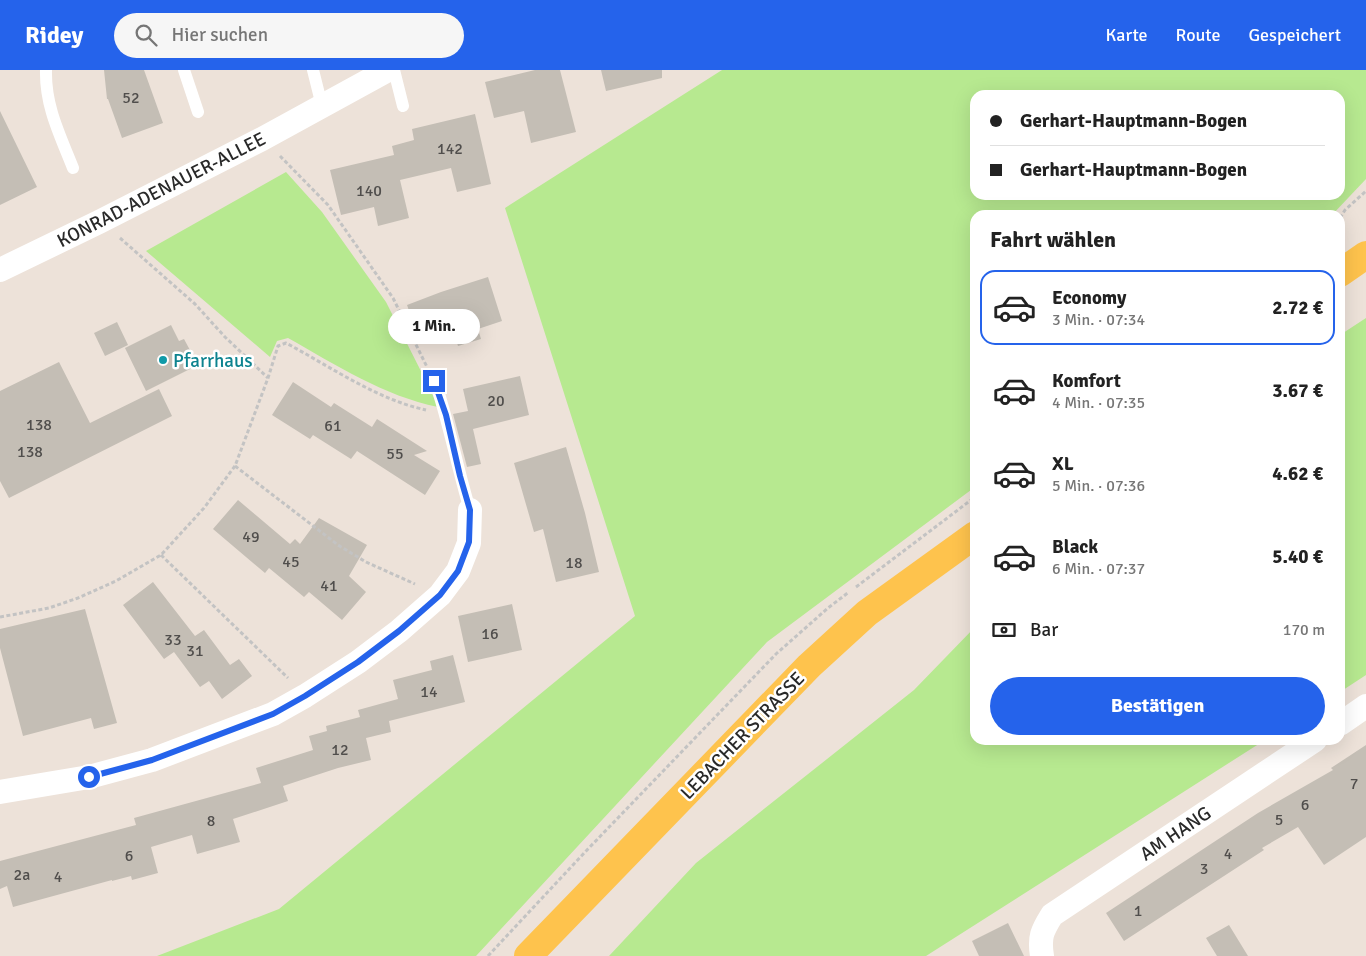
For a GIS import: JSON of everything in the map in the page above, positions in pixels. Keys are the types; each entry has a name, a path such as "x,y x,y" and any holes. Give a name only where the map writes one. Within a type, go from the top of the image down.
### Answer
{"main road":[{"path":"1345,269 1366,254"},
{"name":"LEBACHER STRASSE","path":"528,956 809,666 867,613 970,539"}],"street":[{"name":"KONRAD-ADENAUER-ALLEE","path":"0,270 262,139 388,70"},
{"path":"0,792 89,777 152,760 273,714 305,696 365,657 399,631 440,595 458,571 469,542 470,510"},
{"path":"1345,721 1366,706"},
{"name":"AM HANG","path":"1042,956 1041,933 1052,915 1308,745"}],"lane":[{"path":"46,70 46,86 50,110 73,168"},
{"path":"184,70 198,112"},
{"path":"313,70 322,106"},
{"path":"394,70 403,106"},
{"path":"434,381 446,415 470,510"}],"path":[{"path":"262,139 328,205 393,298 434,381"},
{"path":"1345,210 1366,191"},
{"path":"99,222 134,249 195,304 225,338 268,378"},
{"path":"0,617 49,608 78,598 116,581 161,555 204,508 235,466 278,346 286,343 372,390 416,408 446,415"},
{"path":"235,466 338,545 366,562 440,595"},
{"path":"161,555 286,675 305,696"}],"green space":[{"path":"722,70 1366,70 1366,179 1337,210 970,210 970,491 767,642 476,956 157,956 279,909 635,616 505,208"},
{"path":"286,172 322,212 386,302 438,407 418,402 379,387 342,369 288,338 277,341 270,357 146,251"},
{"path":"1366,318 1366,675 1345,689 1345,332"},
{"path":"970,632 970,745 1257,745 926,956 609,956 696,863 914,690"}],"building":[{"path":"104,70 144,70 163,123 122,138 107,99"},
{"path":"535,70 560,70 576,132 531,143 524,111 494,118 485,82"},
{"path":"601,70 662,70 662,78 606,91"},
{"path":"0,111 37,187 0,205"},
{"path":"475,114 491,184 457,192 451,168 400,180 409,218 378,226 374,207 341,215 330,170 394,155 392,146 414,140 412,129"},
{"path":"488,277 502,321 478,329 481,339 458,346 449,316 415,328 407,305"},
{"path":"117,322 128,345 105,356 94,333"},
{"name":"Pfarrhaus","path":"171,325 179,341 184,339 198,365 146,391 125,348"},
{"path":"59,362 90,423 159,389 172,416 9,498 0,481 0,391"},
{"path":"520,376 529,415 473,429 481,464 467,467 453,414 468,411 463,389"},
{"path":"293,382 331,407 334,403 372,427 377,419 427,451 414,455 440,471 425,495 357,451 351,459 313,435 310,439 272,415"},
{"path":"566,447 585,513 599,572 556,582 543,529 534,532 514,463"},
{"path":"238,500 290,544 295,539 300,544 319,518 367,545 349,576 366,592 342,620 309,592 304,597 269,568 265,573 213,529"},
{"path":"153,582 195,636 204,630 230,665 239,659 252,676 222,699 209,681 200,687 174,652 164,659 123,605"},
{"path":"512,604 522,650 468,662 458,616"},
{"path":"85,609 117,723 94,729 91,718 23,736 0,648 0,629"},
{"path":"453,655 465,702 389,721 391,732 366,738 371,760 338,768 283,786 288,801 233,819 240,842 197,854 192,835 151,847 158,873 132,880 131,876 112,880 13,907 7,886 0,889 0,861 136,825 134,818 261,783 256,768 313,750 309,736 327,731 326,726 360,717 358,710 398,699 393,680 432,670 430,661"},
{"path":"1366,745 1366,837 1324,865 1298,827 1262,848 1264,850 1124,941 1106,913 1258,813 1333,770 1331,768"},
{"path":"1008,923 1024,956 979,956 972,941"},
{"path":"1229,925 1248,956 1217,956 1206,938"}],"place":[{"name":"Pfarrhaus","path":"163,360"}],"route":[{"path":"89,777 152,760 273,714 358,662 399,631 440,595 458,571 469,542 470,510 446,415 434,381"}]}
